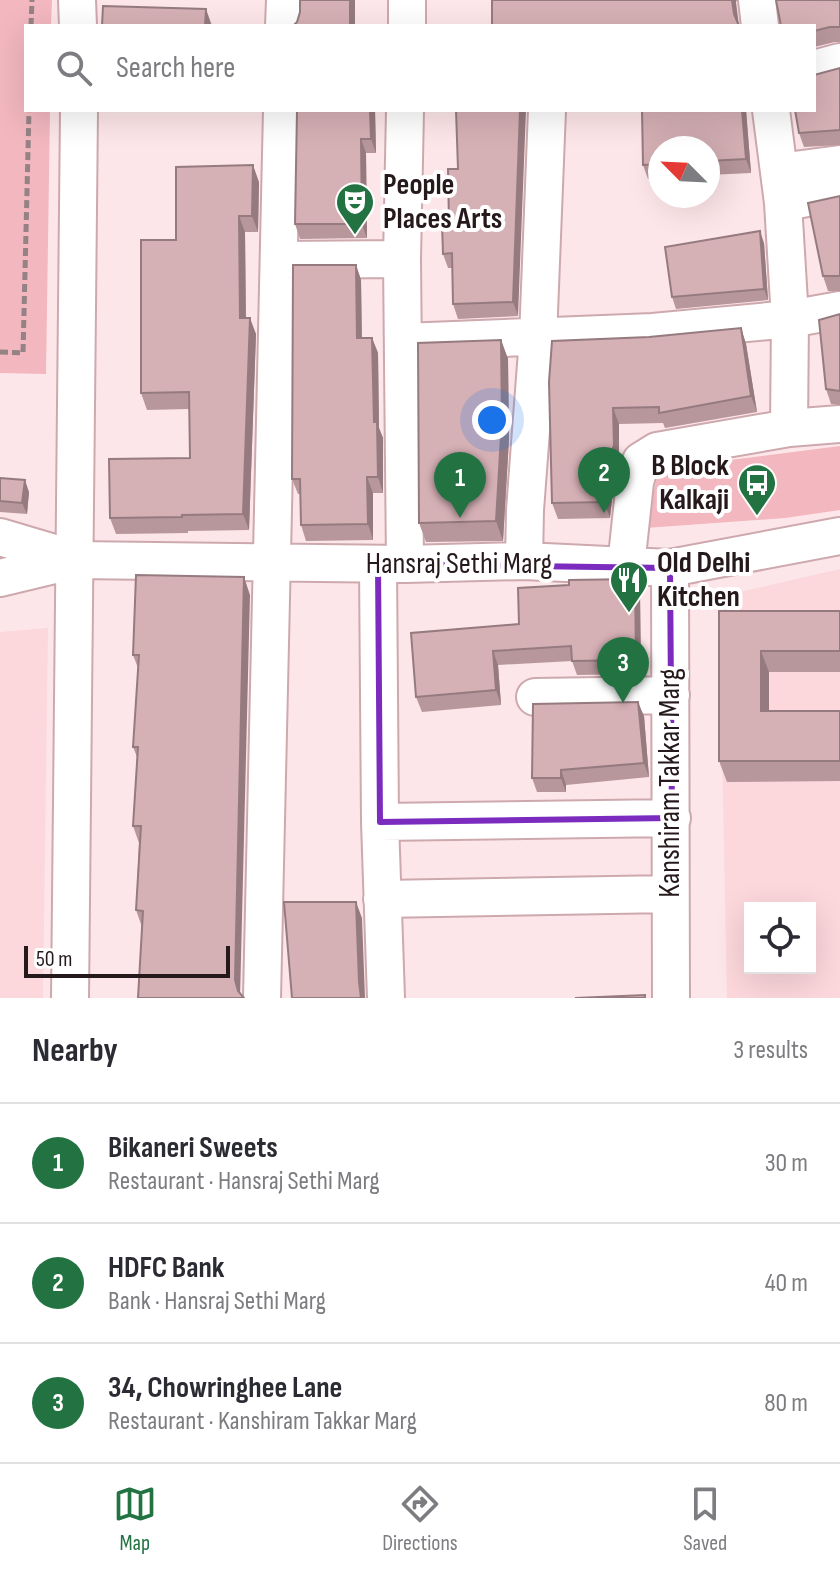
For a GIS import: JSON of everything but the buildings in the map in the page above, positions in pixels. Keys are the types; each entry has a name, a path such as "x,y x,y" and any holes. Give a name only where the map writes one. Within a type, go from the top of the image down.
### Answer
{"street":[{"path":"77,0 78,24"},
{"path":"284,24 285,0"},
{"path":"407,0 407,24"},
{"path":"757,0 760,24"},
{"path":"816,68 840,62"},
{"path":"70,998 79,112"},
{"path":"262,998 282,112"},
{"path":"386,998 380,822 403,342 405,112"},
{"path":"524,561 538,338 547,112"},
{"path":"771,112 781,188 790,319 789,428"},
{"path":"781,188 840,164"},
{"path":"781,188 840,191"},
{"path":"279,260 402,259"},
{"path":"403,342 653,332 790,319 840,310"},
{"path":"626,566 635,482 641,461 657,451 789,428 840,424"},
{"name":"Hansraj Sethi Marg","path":"0,578 75,560 272,564 524,561 670,568 840,536"},
{"name":"Hansraj Sethi Marg","path":"0,537 75,560"},
{"name":"Kanshiram Takkar Marg","path":"670,568 671,998"},
{"path":"535,697 671,695"},
{"path":"380,822 672,818"},
{"path":"382,899 670,894"}],"path":[{"path":"31,24 32,0"},
{"path":"0,352 23,353 29,112"}],"highlighted area":[{"path":"378,564 670,568 672,818 380,822"}],"shaded area":[{"path":"0,0 52,0 51,24 24,24 24,112 50,112 46,374 0,373"},
{"path":"840,446 840,510 785,518 645,528 659,469"},
{"path":"840,569 840,998 727,998 719,597"},
{"path":"48,628 43,998 0,998 0,632"}],"place":[{"name":"People Places Arts","path":"355,236"},
{"name":"HDFC Bank","path":"604,513"},
{"name":"B Block Kalkaji","path":"757,517"},
{"name":"Bikaneri Sweets","path":"460,518"},
{"name":"Old Delhi Kitchen","path":"629,614"},
{"name":"34, Chowringhee Lane","path":"623,703"}]}
